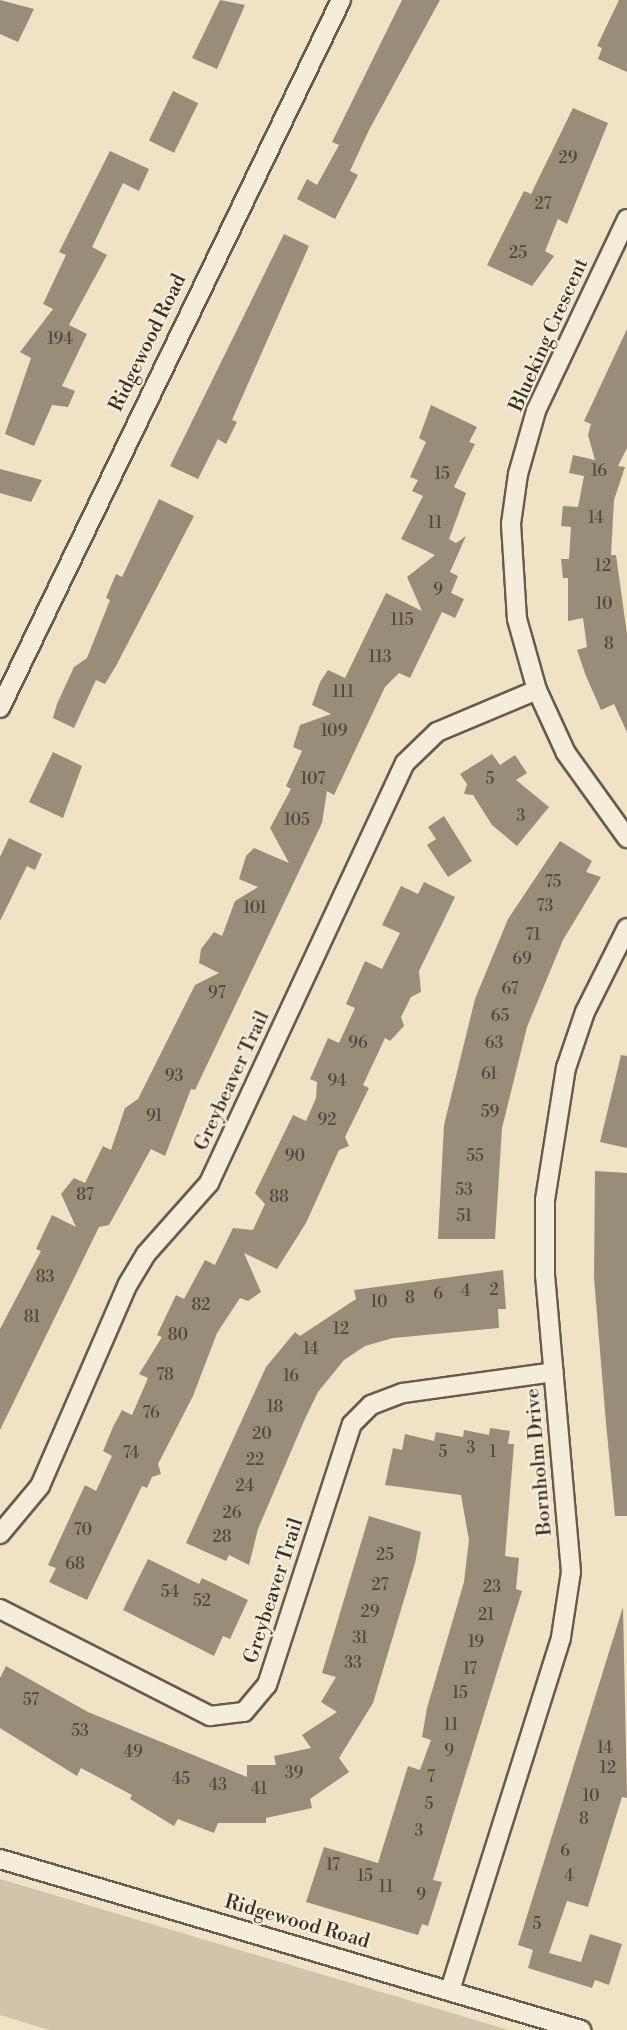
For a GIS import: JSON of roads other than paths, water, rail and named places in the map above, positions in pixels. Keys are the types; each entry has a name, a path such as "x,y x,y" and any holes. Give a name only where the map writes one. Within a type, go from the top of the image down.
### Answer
{"street":[{"name":"Ridgewood Road","path":"0,708 341,0"},
{"name":"Blueking Crescent","path":"627,219 536,411 518,474 511,524 513,589 537,690 566,753 627,838"},
{"name":"Greybeaver Trail","path":"0,1534 40,1486 134,1274 209,1183 405,763 437,732 537,690"},
{"name":"Bornholm Drive","path":"450,1990 561,1637 571,1572 545,1263 552,1136 585,1012 627,927"},
{"name":"Greybeaver Trail","path":"0,1609 210,1716 244,1712 267,1685 352,1424 371,1405 403,1393 554,1372"},
{"name":"Ridgewood Road","path":"0,1859 581,2030"}]}
